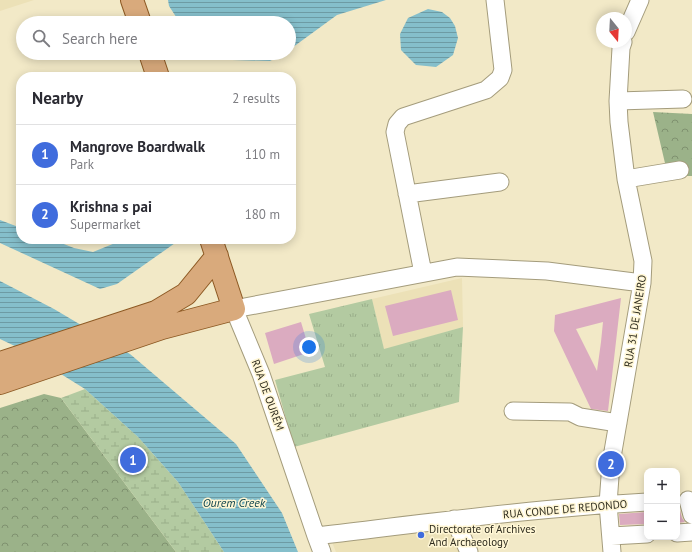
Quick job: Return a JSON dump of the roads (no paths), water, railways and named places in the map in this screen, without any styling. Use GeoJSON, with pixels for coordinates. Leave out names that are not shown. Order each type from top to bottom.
{"type":"FeatureCollection","features":[{"type":"Feature","properties":{"kind":"main road"},"geometry":{"type":"LineString","coordinates":[[132,0],[138,16]]}},
{"type":"Feature","properties":{"kind":"main road"},"geometry":{"type":"LineString","coordinates":[[152,60],[156,72]]}},
{"type":"Feature","properties":{"kind":"main road"},"geometry":{"type":"LineString","coordinates":[[0,383],[159,320],[186,294],[214,248]]}},
{"type":"Feature","properties":{"kind":"main road","name":"RUA DE OURÉM"},"geometry":{"type":"LineString","coordinates":[[214,248],[234,309]]}},
{"type":"Feature","properties":{"kind":"main road"},"geometry":{"type":"LineString","coordinates":[[0,363],[159,320],[234,309]]}},
{"type":"Feature","properties":{"kind":"street"},"geometry":{"type":"LineString","coordinates":[[423,273],[395,132],[397,124],[402,117],[486,90],[500,78],[503,70],[495,0]]}},
{"type":"Feature","properties":{"kind":"street"},"geometry":{"type":"LineString","coordinates":[[632,18],[640,0]]}},
{"type":"Feature","properties":{"kind":"street","name":"RUA 31 DE JANEIRO"},"geometry":{"type":"LineString","coordinates":[[611,544],[608,504],[611,463],[642,283],[643,261],[626,179],[619,122],[618,101],[621,48]]}},
{"type":"Feature","properties":{"kind":"street"},"geometry":{"type":"LineString","coordinates":[[618,101],[682,99]]}},
{"type":"Feature","properties":{"kind":"street"},"geometry":{"type":"LineString","coordinates":[[626,179],[680,170]]}},
{"type":"Feature","properties":{"kind":"street"},"geometry":{"type":"LineString","coordinates":[[407,194],[500,182]]}},
{"type":"Feature","properties":{"kind":"street"},"geometry":{"type":"LineString","coordinates":[[234,309],[457,267],[547,271],[642,283]]}},
{"type":"Feature","properties":{"kind":"street","name":"RUA DE OURÉM"},"geometry":{"type":"LineString","coordinates":[[234,309],[262,374],[322,552]]}},
{"type":"Feature","properties":{"kind":"street"},"geometry":{"type":"LineString","coordinates":[[513,411],[570,412],[580,417],[618,423]]}},
{"type":"Feature","properties":{"kind":"street","name":"RUA CONDE DE REDONDO"},"geometry":{"type":"LineString","coordinates":[[316,536],[454,519],[608,504],[644,502]]}},
{"type":"Feature","properties":{"kind":"street"},"geometry":{"type":"LineString","coordinates":[[454,519],[470,552]]}},
{"type":"Feature","properties":{"kind":"street"},"geometry":{"type":"LineString","coordinates":[[680,533],[692,532]]}},
{"type":"Feature","properties":{"kind":"street"},"geometry":{"type":"LineString","coordinates":[[611,544],[644,535]]}},
{"type":"Feature","properties":{"kind":"water"},"geometry":{"type":"Polygon","coordinates":[[[168,0],[386,0],[337,15],[296,45],[296,16],[175,16],[169,6],[168,0]]]}},
{"type":"Feature","properties":{"kind":"water"},"geometry":{"type":"Polygon","coordinates":[[[428,9],[442,12],[450,18],[455,26],[458,38],[453,55],[436,67],[416,65],[401,50],[400,34],[408,18],[428,9]]]}},
{"type":"Feature","properties":{"kind":"water"},"geometry":{"type":"Polygon","coordinates":[[[232,60],[272,60],[270,61],[232,60]]]}},
{"type":"Feature","properties":{"kind":"water"},"geometry":{"type":"Polygon","coordinates":[[[0,220],[16,226],[16,244],[64,244],[93,252],[113,244],[174,244],[117,284],[100,289],[0,243],[0,220]]]}},
{"type":"Feature","properties":{"kind":"water","name":"Ourem Creek"},"geometry":{"type":"Polygon","coordinates":[[[0,281],[54,309],[130,354],[236,444],[282,513],[298,552],[224,552],[178,482],[138,437],[85,389],[19,348],[0,339],[0,281]]]}},
{"type":"Feature","properties":{"kind":"place","name":"Mangrove Boardwalk"},"geometry":{"type":"Point","coordinates":[133,460]}},
{"type":"Feature","properties":{"kind":"place","name":"Krishna s pai"},"geometry":{"type":"Point","coordinates":[611,464]}},
{"type":"Feature","properties":{"kind":"place","name":"Directorate of Archives And Archaeology"},"geometry":{"type":"Point","coordinates":[421,535]}}]}
